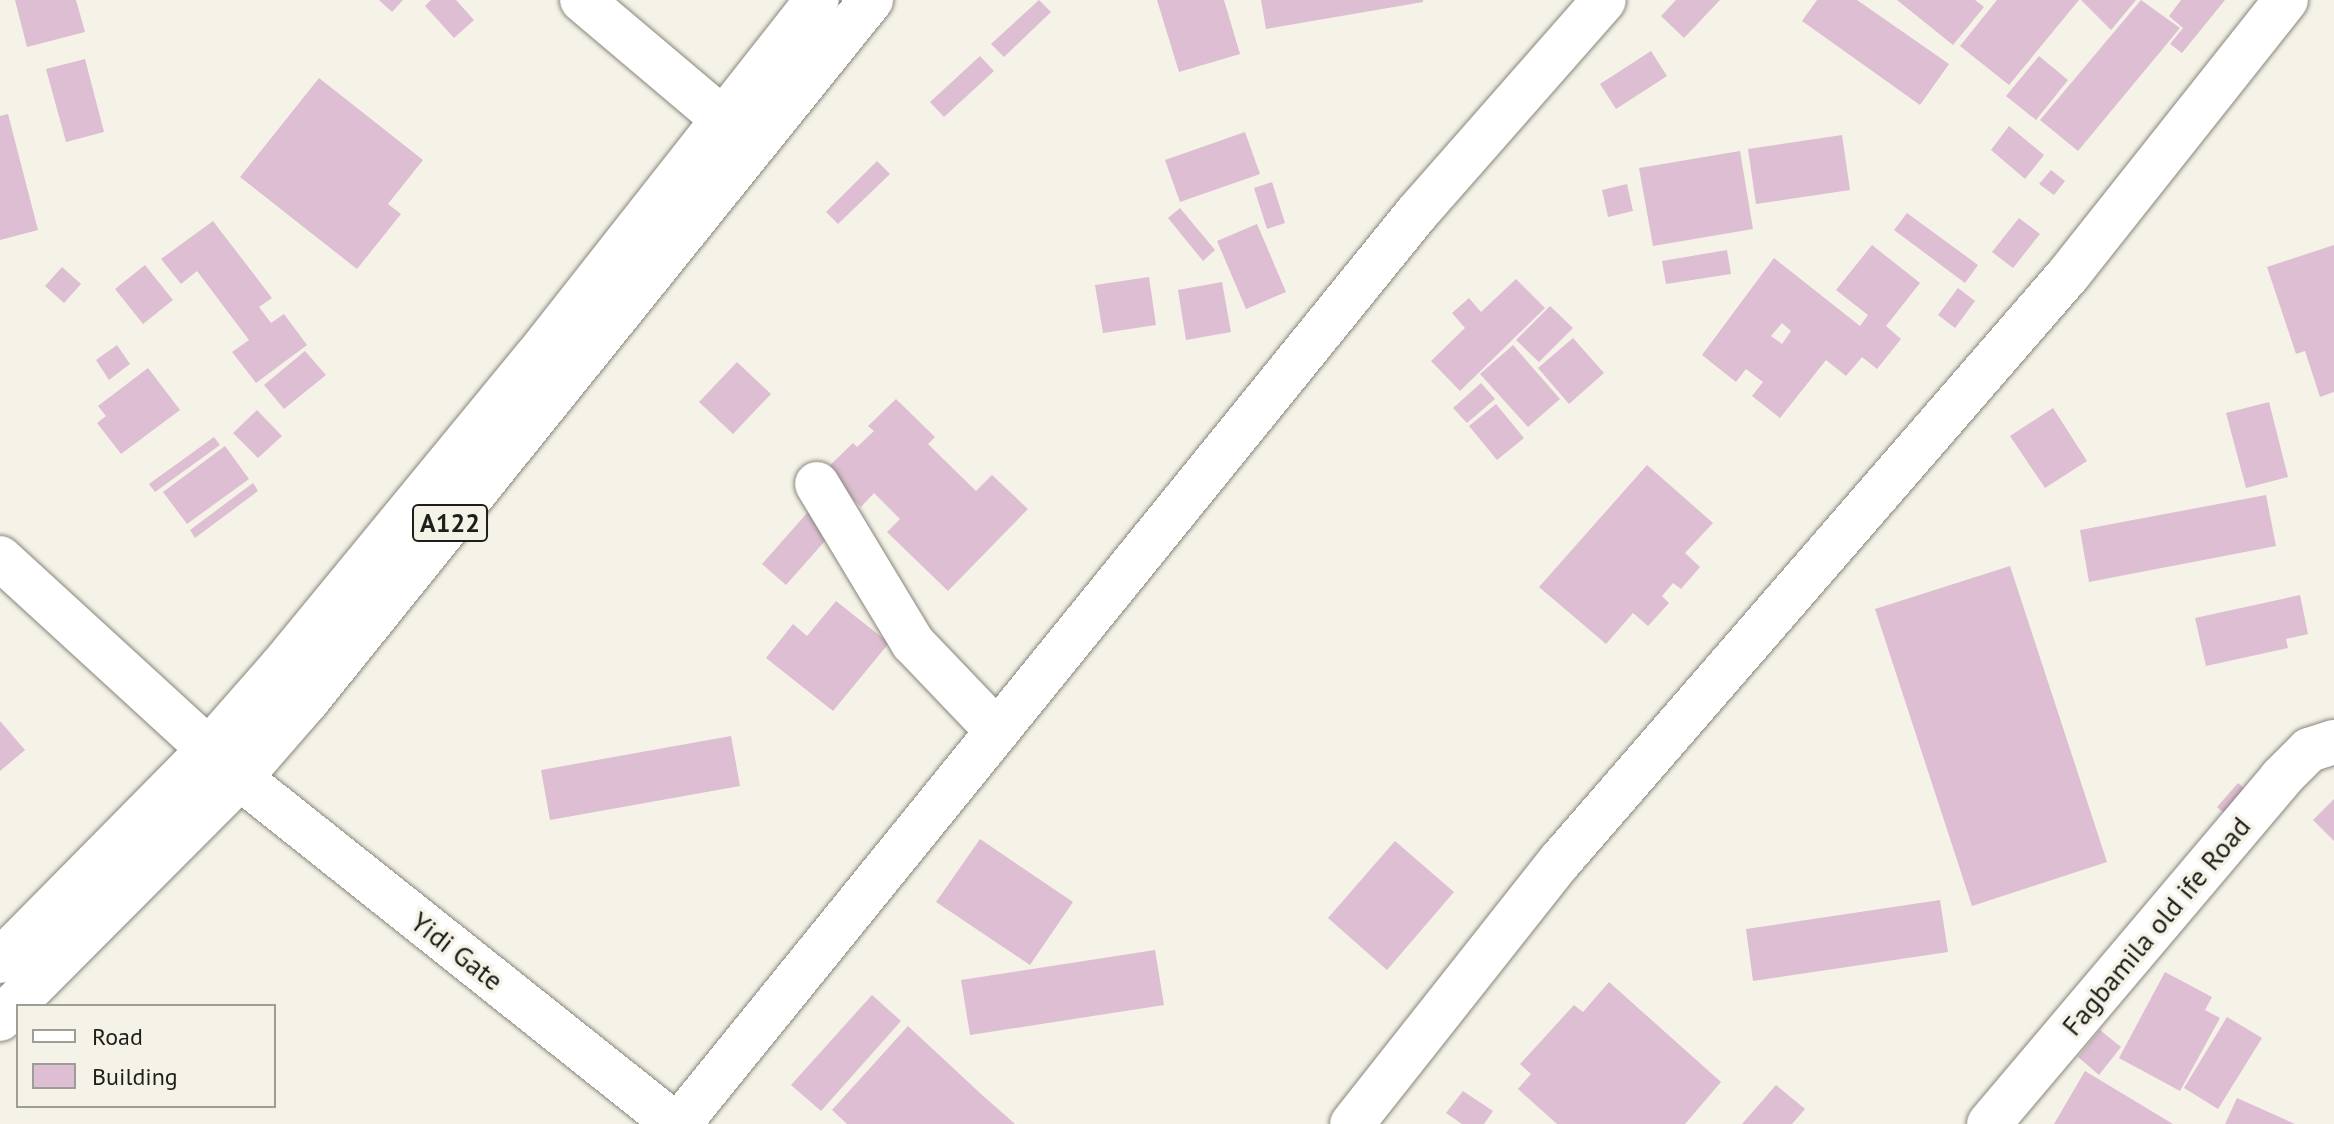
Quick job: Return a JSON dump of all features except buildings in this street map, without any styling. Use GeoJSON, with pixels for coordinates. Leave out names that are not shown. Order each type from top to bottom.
{"type":"FeatureCollection","features":[{"type":"Feature","properties":{"kind":"main road"},"geometry":{"type":"LineString","coordinates":[[582,0],[738,131]]}},
{"type":"Feature","properties":{"kind":"main road","name":"A122"},"geometry":{"type":"LineString","coordinates":[[0,1019],[240,778],[738,131],[817,0]]}},
{"type":"Feature","properties":{"kind":"main road","name":"A122"},"geometry":{"type":"LineString","coordinates":[[0,961],[208,750],[536,357],[738,131],[871,0]]}},
{"type":"Feature","properties":{"kind":"main road"},"geometry":{"type":"LineString","coordinates":[[677,1124],[1417,213],[1604,0]]}},
{"type":"Feature","properties":{"kind":"main road"},"geometry":{"type":"LineString","coordinates":[[1352,1124],[1560,861],[2068,275],[2286,0]]}},
{"type":"Feature","properties":{"kind":"main road"},"geometry":{"type":"LineString","coordinates":[[817,484],[913,643],[997,731]]}},
{"type":"Feature","properties":{"kind":"main road","name":"Yidi Gate"},"geometry":{"type":"LineString","coordinates":[[0,558],[240,778],[677,1124]]}},
{"type":"Feature","properties":{"kind":"main road","name":"Fagbamila old ife Road"},"geometry":{"type":"LineString","coordinates":[[1989,1124],[2326,738]]}}]}
